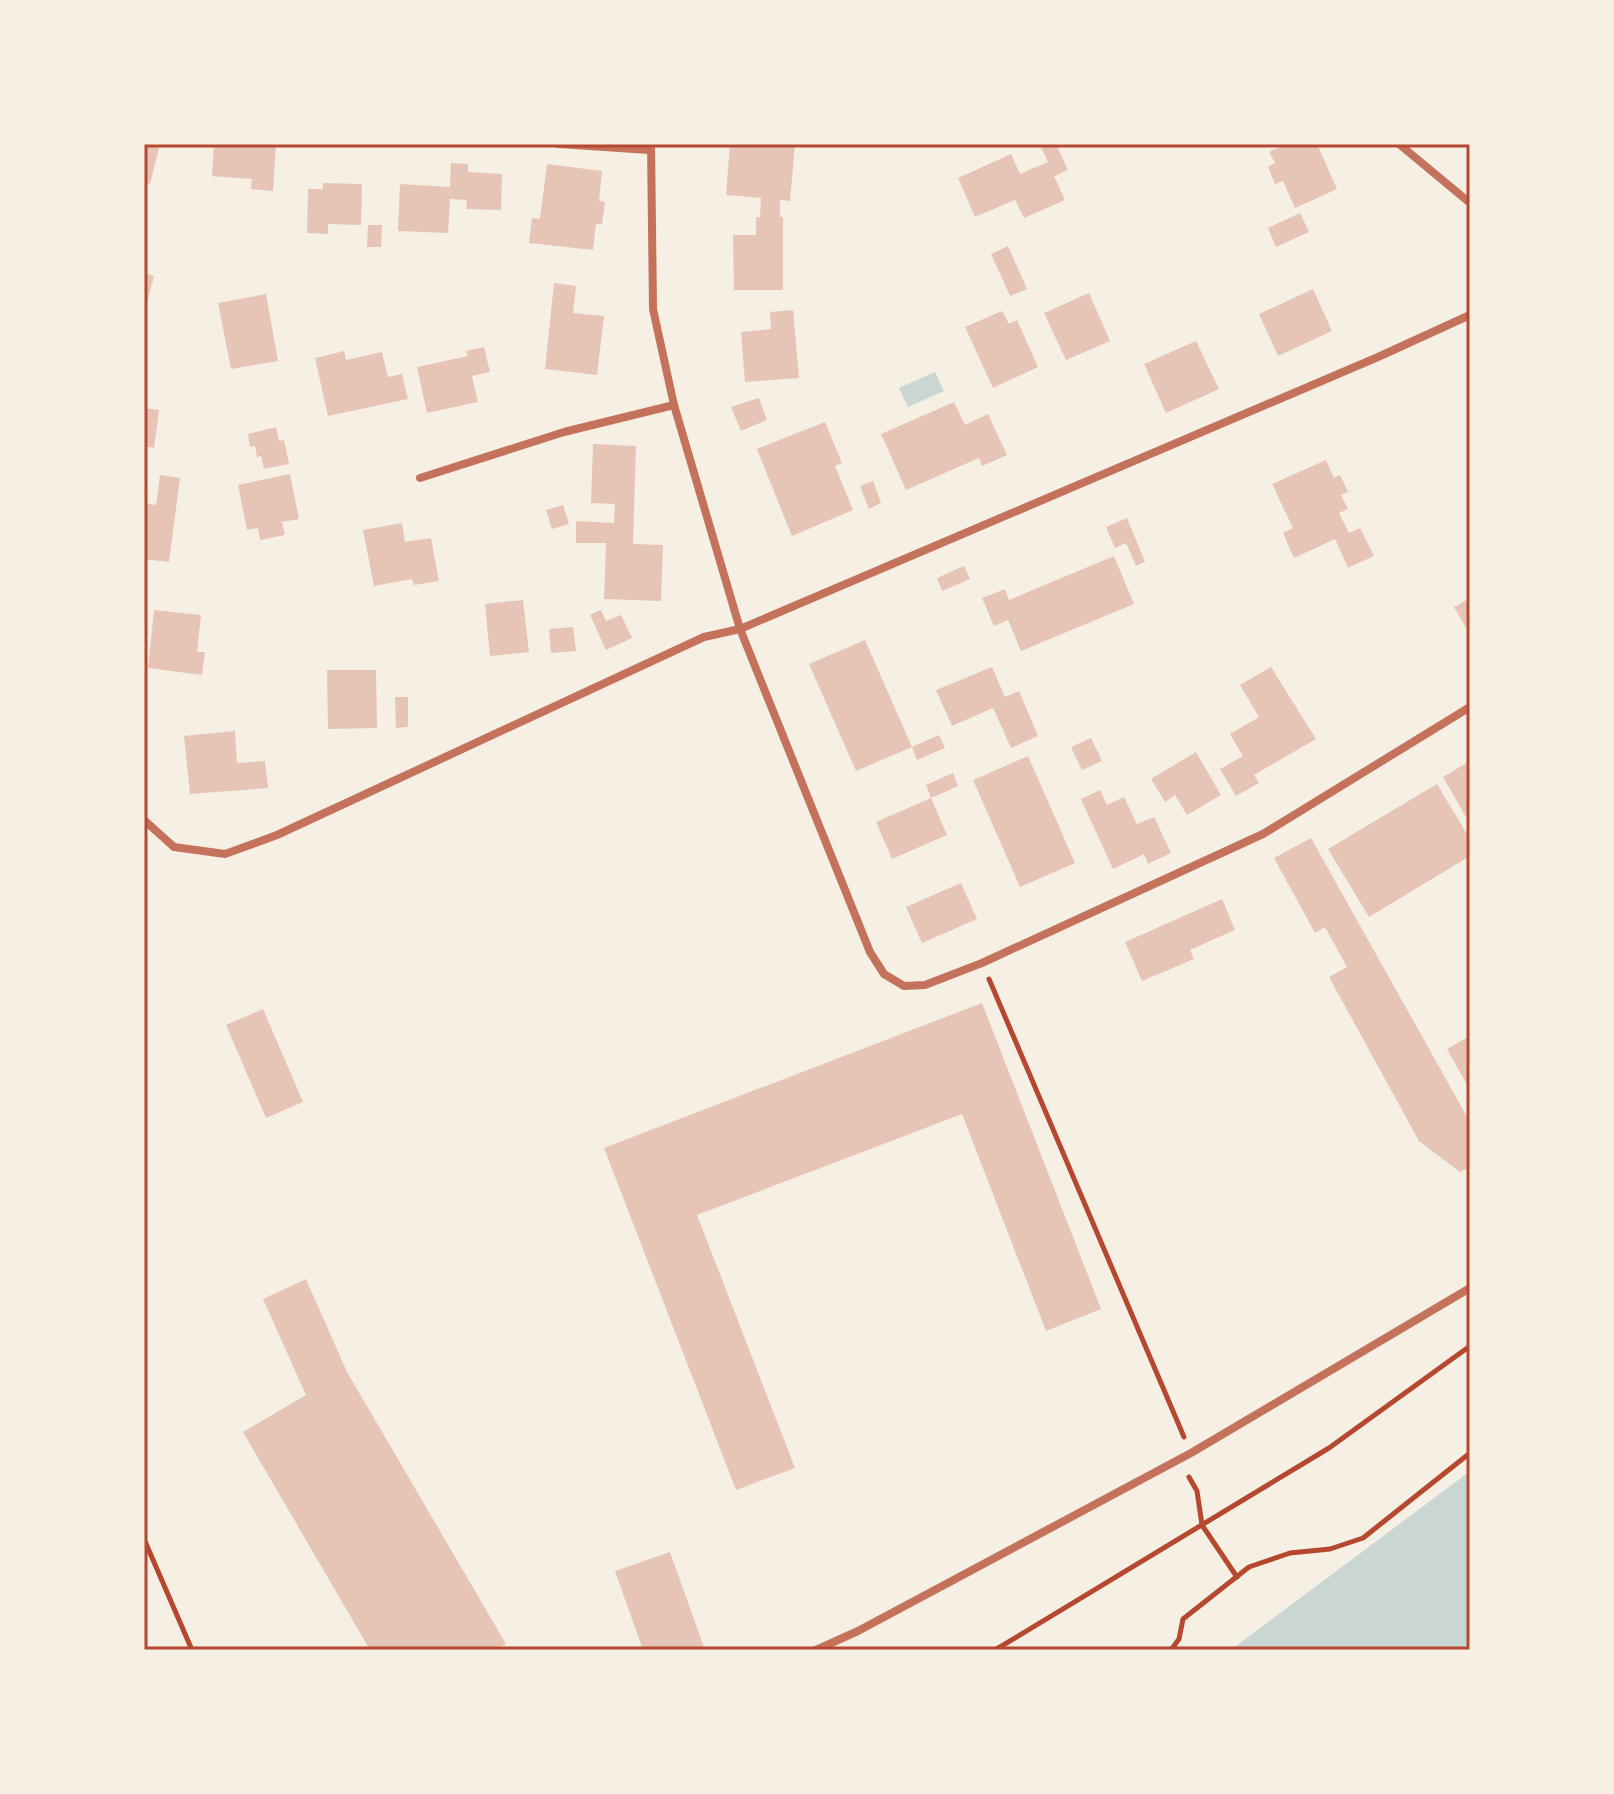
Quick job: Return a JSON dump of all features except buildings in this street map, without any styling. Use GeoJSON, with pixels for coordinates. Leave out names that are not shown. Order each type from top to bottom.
{"type":"FeatureCollection","features":[{"type":"Feature","properties":{"kind":"street"},"geometry":{"type":"LineString","coordinates":[[559,144],[650,147],[653,309],[674,405],[740,629],[870,952],[884,974],[904,986],[925,985],[982,963],[1263,834],[1470,707]]}},
{"type":"Feature","properties":{"kind":"street"},"geometry":{"type":"LineString","coordinates":[[1399,144],[1470,203]]}},
{"type":"Feature","properties":{"kind":"street"},"geometry":{"type":"LineString","coordinates":[[144,820],[174,847],[225,854],[277,835],[704,637],[740,629],[1470,315]]}},
{"type":"Feature","properties":{"kind":"street"},"geometry":{"type":"LineString","coordinates":[[420,478],[564,432],[674,405]]}},
{"type":"Feature","properties":{"kind":"street"},"geometry":{"type":"LineString","coordinates":[[816,1650],[858,1631],[1191,1453],[1470,1288]]}},
{"type":"Feature","properties":{"kind":"path"},"geometry":{"type":"LineString","coordinates":[[982,963],[1191,1453]]}},
{"type":"Feature","properties":{"kind":"path"},"geometry":{"type":"LineString","coordinates":[[995,1650],[1329,1448],[1470,1346]]}},
{"type":"Feature","properties":{"kind":"path"},"geometry":{"type":"LineString","coordinates":[[1171,1650],[1179,1639],[1183,1619],[1249,1567],[1290,1553],[1330,1549],[1363,1538],[1470,1453]]}},
{"type":"Feature","properties":{"kind":"path"},"geometry":{"type":"LineString","coordinates":[[1179,1458],[1197,1491],[1202,1525],[1237,1577]]}},
{"type":"Feature","properties":{"kind":"path"},"geometry":{"type":"LineString","coordinates":[[144,1539],[192,1650]]}},
{"type":"Feature","properties":{"kind":"shaded area"},"geometry":{"type":"Polygon","coordinates":[[[935,372],[944,391],[908,407],[899,388],[935,372]]]}},
{"type":"Feature","properties":{"kind":"shaded area"},"geometry":{"type":"Polygon","coordinates":[[[1470,1471],[1470,1650],[1231,1650],[1461,1478],[1470,1471]]]}}]}
